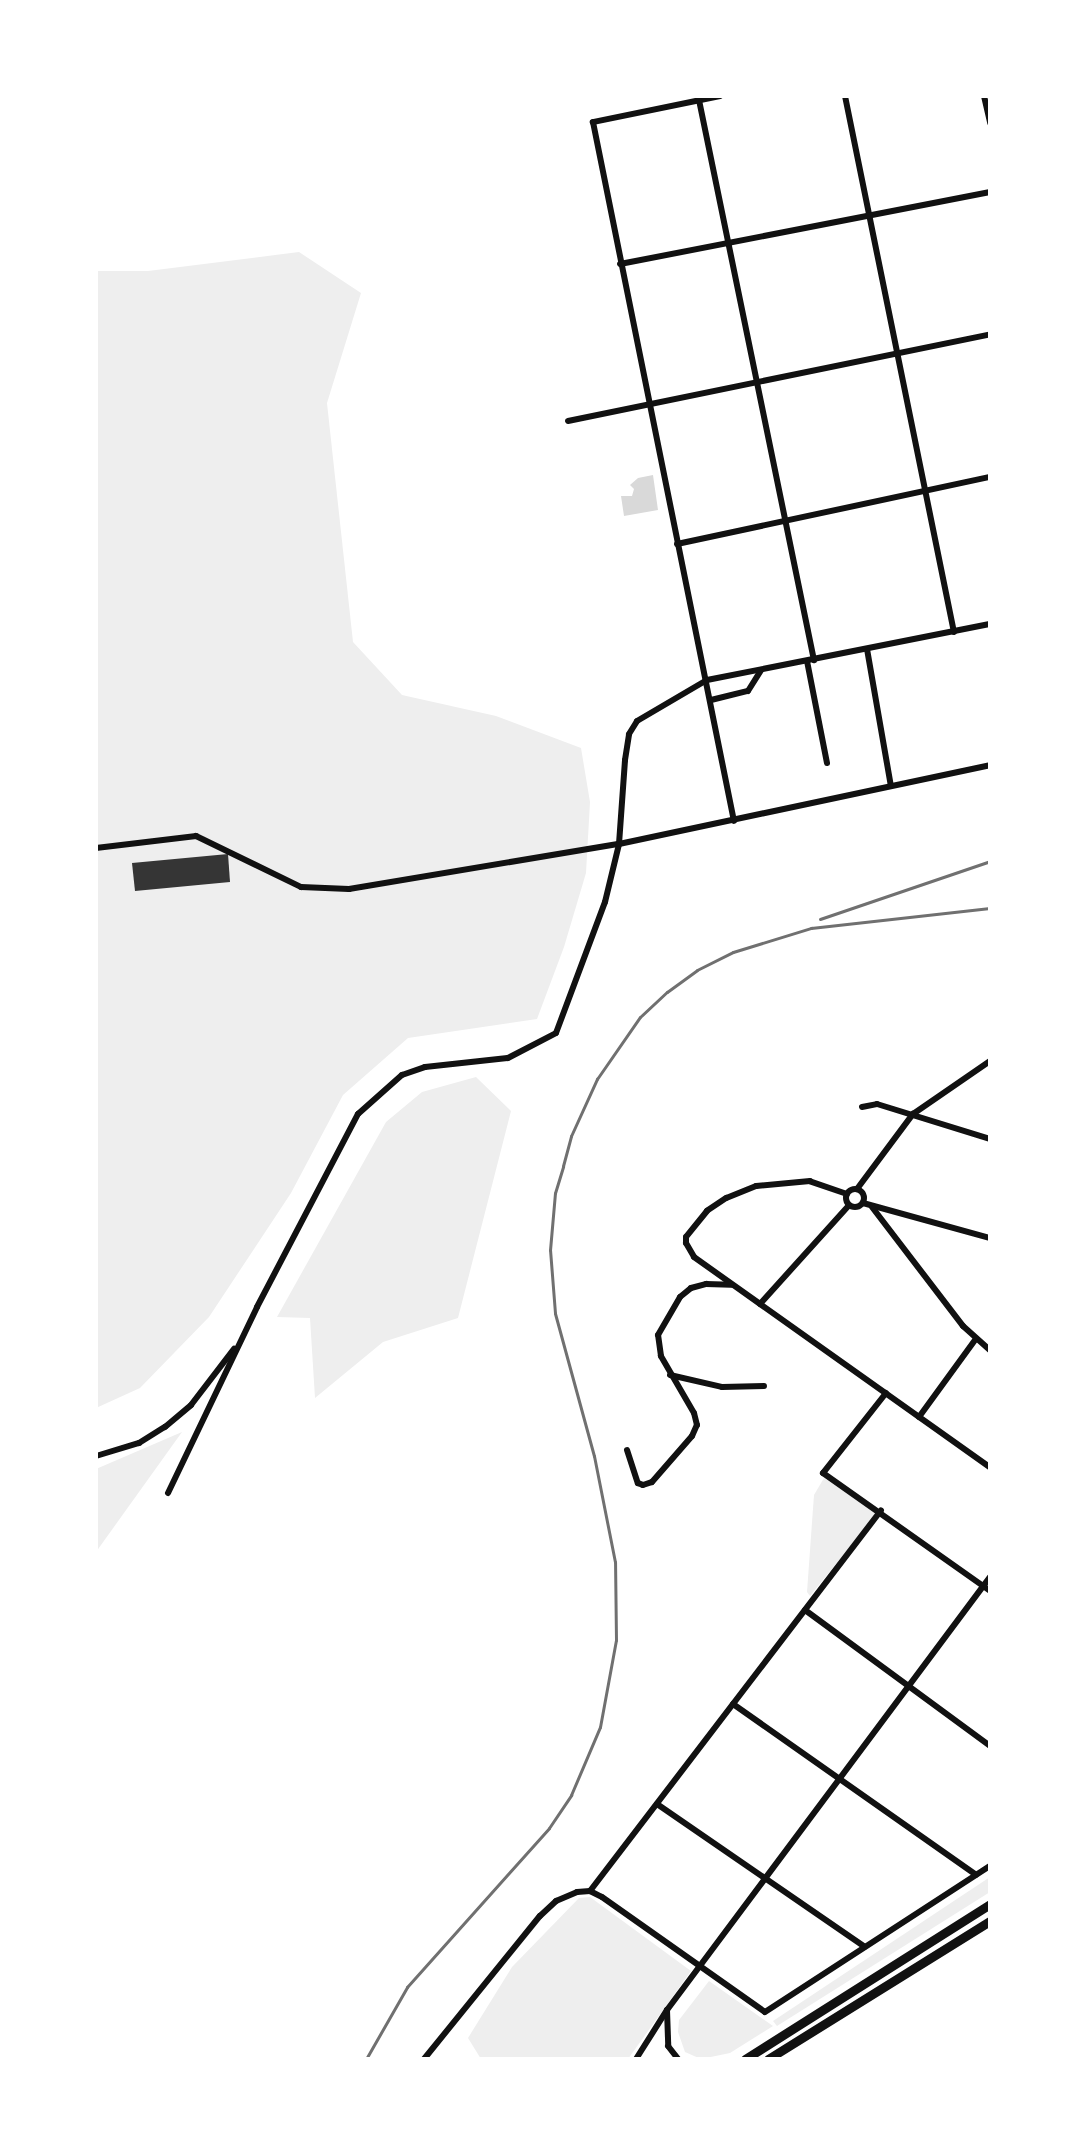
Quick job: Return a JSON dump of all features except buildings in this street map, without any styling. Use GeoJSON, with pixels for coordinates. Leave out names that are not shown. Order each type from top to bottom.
{"type":"FeatureCollection","features":[{"type":"Feature","properties":{"kind":"highway"},"geometry":{"type":"LineString","coordinates":[[745,2059],[990,1904]]}},
{"type":"Feature","properties":{"kind":"highway"},"geometry":{"type":"LineString","coordinates":[[768,2059],[990,1921]]}},
{"type":"Feature","properties":{"kind":"highway"},"geometry":{"type":"LineString","coordinates":[[735,2059],[796,2026]]}},
{"type":"Feature","properties":{"kind":"street"},"geometry":{"type":"LineString","coordinates":[[720,96],[593,122],[734,821]]}},
{"type":"Feature","properties":{"kind":"street"},"geometry":{"type":"LineString","coordinates":[[845,96],[954,632]]}},
{"type":"Feature","properties":{"kind":"street"},"geometry":{"type":"LineString","coordinates":[[984,96],[990,123]]}},
{"type":"Feature","properties":{"kind":"street"},"geometry":{"type":"LineString","coordinates":[[699,100],[787,520],[827,763]]}},
{"type":"Feature","properties":{"kind":"street"},"geometry":{"type":"LineString","coordinates":[[620,264],[990,192]]}},
{"type":"Feature","properties":{"kind":"street"},"geometry":{"type":"LineString","coordinates":[[568,421],[990,334]]}},
{"type":"Feature","properties":{"kind":"street"},"geometry":{"type":"LineString","coordinates":[[677,544],[990,477]]}},
{"type":"Feature","properties":{"kind":"street"},"geometry":{"type":"LineString","coordinates":[[168,1493],[257,1307],[346,1135],[373,1098],[402,1075],[413,1071],[508,1058],[556,1033],[605,902],[619,844],[629,734],[647,712],[707,680],[990,624]]}},
{"type":"Feature","properties":{"kind":"street"},"geometry":{"type":"LineString","coordinates":[[867,649],[891,786]]}},
{"type":"Feature","properties":{"kind":"street"},"geometry":{"type":"LineString","coordinates":[[711,700],[753,688],[761,670]]}},
{"type":"Feature","properties":{"kind":"street"},"geometry":{"type":"LineString","coordinates":[[96,848],[196,836],[301,887],[349,889],[619,844],[990,765]]}},
{"type":"Feature","properties":{"kind":"street"},"geometry":{"type":"LineString","coordinates":[[990,1061],[913,1114],[857,1189],[847,1194],[810,1181],[756,1186],[726,1198],[707,1211],[686,1237],[694,1257],[990,1467]]}},
{"type":"Feature","properties":{"kind":"street"},"geometry":{"type":"LineString","coordinates":[[862,1107],[877,1104],[990,1139]]}},
{"type":"Feature","properties":{"kind":"street"},"geometry":{"type":"LineString","coordinates":[[857,1189],[864,1195],[863,1203]]}},
{"type":"Feature","properties":{"kind":"street"},"geometry":{"type":"LineString","coordinates":[[847,1194],[849,1205]]}},
{"type":"Feature","properties":{"kind":"street"},"geometry":{"type":"LineString","coordinates":[[760,1304],[849,1205],[863,1203],[990,1238]]}},
{"type":"Feature","properties":{"kind":"street"},"geometry":{"type":"LineString","coordinates":[[872,1207],[975,1340],[990,1350]]}},
{"type":"Feature","properties":{"kind":"street"},"geometry":{"type":"LineString","coordinates":[[627,1450],[638,1483],[643,1485],[652,1482],[692,1436],[697,1425],[694,1413],[661,1356],[658,1335],[680,1297],[706,1284],[734,1286]]}},
{"type":"Feature","properties":{"kind":"street"},"geometry":{"type":"LineString","coordinates":[[96,1456],[139,1443],[191,1405],[220,1370],[257,1307]]}},
{"type":"Feature","properties":{"kind":"street"},"geometry":{"type":"LineString","coordinates":[[919,1417],[975,1340]]}},
{"type":"Feature","properties":{"kind":"street"},"geometry":{"type":"LineString","coordinates":[[670,1375],[722,1387],[764,1386]]}},
{"type":"Feature","properties":{"kind":"street"},"geometry":{"type":"LineString","coordinates":[[886,1393],[823,1473],[881,1510],[990,1591]]}},
{"type":"Feature","properties":{"kind":"street"},"geometry":{"type":"LineString","coordinates":[[590,1891],[881,1510]]}},
{"type":"Feature","properties":{"kind":"street"},"geometry":{"type":"LineString","coordinates":[[636,2059],[667,2010],[990,1577]]}},
{"type":"Feature","properties":{"kind":"street"},"geometry":{"type":"LineString","coordinates":[[805,1610],[990,1746]]}},
{"type":"Feature","properties":{"kind":"street"},"geometry":{"type":"LineString","coordinates":[[733,1704],[976,1875]]}},
{"type":"Feature","properties":{"kind":"street"},"geometry":{"type":"LineString","coordinates":[[657,1804],[865,1947]]}},
{"type":"Feature","properties":{"kind":"street"},"geometry":{"type":"LineString","coordinates":[[424,2059],[540,1916],[556,1901],[577,1892],[590,1891],[765,2012],[990,1866]]}},
{"type":"Feature","properties":{"kind":"street"},"geometry":{"type":"LineString","coordinates":[[667,2010],[668,2046],[678,2059]]}},
{"type":"Feature","properties":{"kind":"shaded area"},"geometry":{"type":"Polygon","coordinates":[[[299,252],[361,293],[327,403],[353,642],[402,695],[496,716],[581,748],[590,802],[586,873],[564,947],[537,1019],[408,1038],[343,1095],[291,1193],[209,1317],[140,1388],[96,1408],[96,271],[148,271],[299,252]]]}},
{"type":"Feature","properties":{"kind":"shaded area"},"geometry":{"type":"Polygon","coordinates":[[[653,475],[658,510],[624,516],[621,496],[632,496],[634,489],[630,485],[638,478],[653,475]]]}},
{"type":"Feature","properties":{"kind":"shaded area"},"geometry":{"type":"Polygon","coordinates":[[[476,1077],[511,1111],[458,1318],[383,1342],[315,1398],[310,1318],[277,1317],[386,1122],[422,1092],[476,1077]]]}},
{"type":"Feature","properties":{"kind":"shaded area"},"geometry":{"type":"Polygon","coordinates":[[[182,1432],[96,1552],[96,1469],[182,1432]]]}},
{"type":"Feature","properties":{"kind":"shaded area"},"geometry":{"type":"Polygon","coordinates":[[[824,1478],[877,1513],[810,1596],[807,1592],[814,1495],[824,1478]]]}},
{"type":"Feature","properties":{"kind":"shaded area"},"geometry":{"type":"Polygon","coordinates":[[[990,1877],[990,1892],[777,2026],[773,2021],[990,1877]]]}},
{"type":"Feature","properties":{"kind":"shaded area"},"geometry":{"type":"Polygon","coordinates":[[[590,1897],[691,1971],[628,2059],[481,2059],[468,2038],[512,1967],[579,1898],[590,1897]]]}},
{"type":"Feature","properties":{"kind":"shaded area"},"geometry":{"type":"Polygon","coordinates":[[[709,1981],[773,2026],[730,2053],[701,2059],[685,2052],[678,2032],[679,2020],[709,1981]]]}},
{"type":"Feature","properties":{"kind":"railway"},"geometry":{"type":"LineString","coordinates":[[820,919],[990,861]]}},
{"type":"Feature","properties":{"kind":"railway"},"geometry":{"type":"LineString","coordinates":[[366,2059],[407,1987],[549,1828],[571,1795],[600,1727],[616,1640],[615,1562],[594,1456],[555,1313],[550,1250],[555,1193],[571,1136],[597,1079],[640,1017],[697,970],[733,952],[811,928],[990,908]]}}]}
